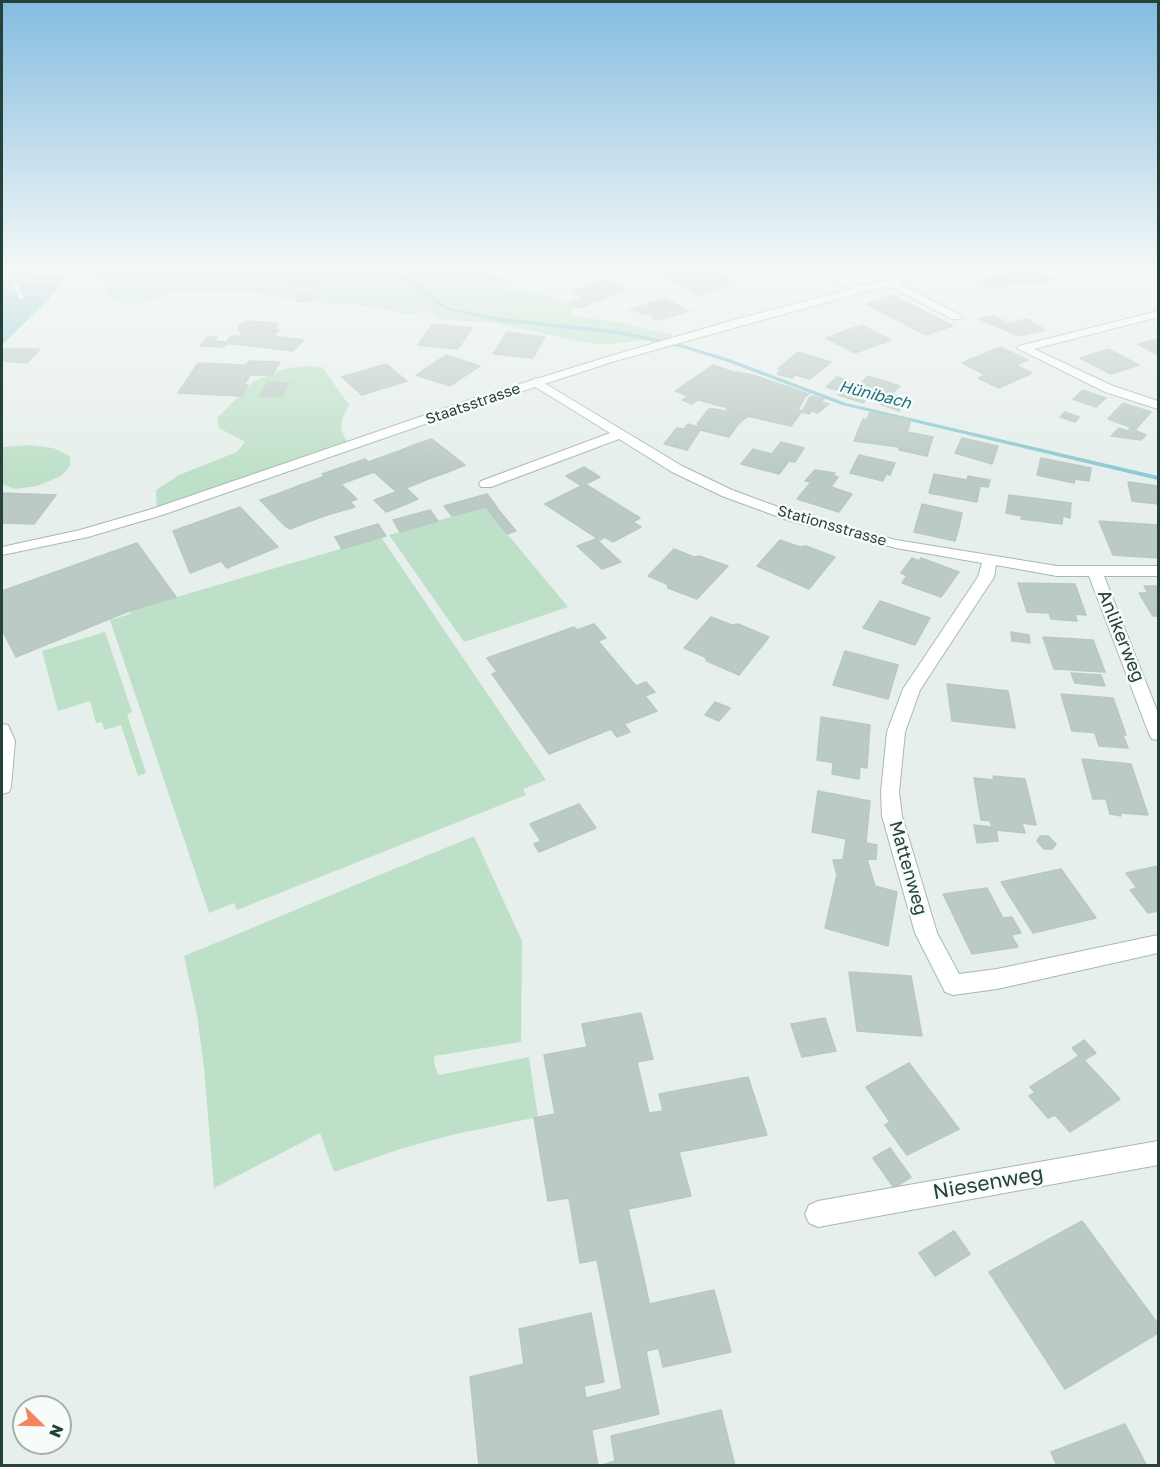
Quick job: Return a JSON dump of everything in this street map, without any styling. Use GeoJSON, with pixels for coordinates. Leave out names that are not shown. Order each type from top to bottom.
{"type":"FeatureCollection","features":[{"type":"Feature","properties":{"kind":"street","name":"Staatsstrasse"},"geometry":{"type":"LineString","coordinates":[[2,551],[83,534],[147,515],[536,382],[692,335]]}},
{"type":"Feature","properties":{"kind":"street"},"geometry":{"type":"LineString","coordinates":[[1073,335],[1023,348],[1110,389],[1158,405]]}},
{"type":"Feature","properties":{"kind":"street","name":"Stationsstrasse"},"geometry":{"type":"LineString","coordinates":[[536,382],[677,469],[756,504],[870,538],[990,560],[1057,571],[1158,571]]}},
{"type":"Feature","properties":{"kind":"street"},"geometry":{"type":"LineString","coordinates":[[486,484],[619,434]]}},
{"type":"Feature","properties":{"kind":"street","name":"Mattenweg"},"geometry":{"type":"LineString","coordinates":[[990,560],[986,577],[912,689],[896,732],[890,792],[892,816],[930,943],[954,985],[997,979],[1158,944]]}},
{"type":"Feature","properties":{"kind":"street","name":"Anlikerweg"},"geometry":{"type":"LineString","coordinates":[[1095,572],[1158,734]]}},
{"type":"Feature","properties":{"kind":"street"},"geometry":{"type":"LineString","coordinates":[[2,730],[6,741],[2,787]]}},
{"type":"Feature","properties":{"kind":"street","name":"Niesenweg"},"geometry":{"type":"LineString","coordinates":[[818,1214],[1158,1153]]}},
{"type":"Feature","properties":{"kind":"green space"},"geometry":{"type":"Polygon","coordinates":[[[552,335],[673,335],[683,338],[666,343],[648,339],[611,344],[586,343],[552,335]]]}},
{"type":"Feature","properties":{"kind":"green space"},"geometry":{"type":"Polygon","coordinates":[[[306,366],[322,367],[349,405],[342,419],[341,430],[349,446],[157,512],[156,490],[179,475],[237,452],[245,442],[219,428],[217,418],[254,381],[284,369],[306,366]]]}},
{"type":"Feature","properties":{"kind":"green space"},"geometry":{"type":"Polygon","coordinates":[[[30,445],[53,448],[70,456],[70,466],[61,476],[37,486],[15,489],[2,484],[2,447],[30,445]]]}},
{"type":"Feature","properties":{"kind":"green space"},"geometry":{"type":"Polygon","coordinates":[[[485,507],[568,607],[464,642],[389,535],[485,507]]]}},
{"type":"Feature","properties":{"kind":"green space"},"geometry":{"type":"Polygon","coordinates":[[[381,537],[546,780],[523,789],[526,795],[237,910],[234,903],[209,913],[110,620],[130,614],[129,611],[381,537]]]}},
{"type":"Feature","properties":{"kind":"green space"},"geometry":{"type":"Polygon","coordinates":[[[105,632],[132,712],[127,714],[146,773],[138,776],[121,725],[104,730],[102,722],[96,723],[90,701],[58,711],[42,651],[105,632]]]}},
{"type":"Feature","properties":{"kind":"green space"},"geometry":{"type":"Polygon","coordinates":[[[474,836],[522,941],[521,1042],[434,1056],[435,1067],[439,1075],[529,1057],[538,1117],[403,1148],[334,1172],[320,1133],[214,1188],[204,1068],[197,1015],[184,956],[474,836]]]}},
{"type":"Feature","properties":{"kind":"water"},"geometry":{"type":"Polygon","coordinates":[[[2,335],[12,335],[2,345],[2,335]]]}},
{"type":"Feature","properties":{"kind":"building"},"geometry":{"type":"Polygon","coordinates":[[[274,335],[304,340],[293,351],[234,344],[226,344],[223,347],[200,346],[207,337],[217,337],[215,341],[226,342],[231,336],[274,335]]]}},
{"type":"Feature","properties":{"kind":"building"},"geometry":{"type":"Polygon","coordinates":[[[425,335],[467,335],[458,349],[418,345],[425,335]]]}},
{"type":"Feature","properties":{"kind":"building"},"geometry":{"type":"Polygon","coordinates":[[[505,335],[545,337],[533,358],[493,354],[505,335]]]}},
{"type":"Feature","properties":{"kind":"building"},"geometry":{"type":"Polygon","coordinates":[[[833,335],[882,335],[891,340],[855,353],[826,338],[833,335]]]}},
{"type":"Feature","properties":{"kind":"building"},"geometry":{"type":"Polygon","coordinates":[[[1158,339],[1158,355],[1138,344],[1158,339]]]}},
{"type":"Feature","properties":{"kind":"building"},"geometry":{"type":"Polygon","coordinates":[[[1000,347],[1028,360],[1016,365],[1032,373],[999,388],[978,378],[986,375],[962,363],[1000,347]]]}},
{"type":"Feature","properties":{"kind":"building"},"geometry":{"type":"Polygon","coordinates":[[[5,349],[40,349],[27,363],[2,361],[2,352],[5,349]]]}},
{"type":"Feature","properties":{"kind":"building"},"geometry":{"type":"Polygon","coordinates":[[[1108,349],[1139,365],[1111,374],[1080,358],[1108,349]]]}},
{"type":"Feature","properties":{"kind":"building"},"geometry":{"type":"Polygon","coordinates":[[[798,352],[831,362],[810,379],[777,374],[781,370],[778,369],[798,352]]]}},
{"type":"Feature","properties":{"kind":"building"},"geometry":{"type":"Polygon","coordinates":[[[446,355],[480,366],[450,386],[416,375],[446,355]]]}},
{"type":"Feature","properties":{"kind":"building"},"geometry":{"type":"Polygon","coordinates":[[[249,361],[280,362],[272,375],[250,375],[244,385],[248,385],[242,396],[178,393],[198,363],[246,365],[249,361]]]}},
{"type":"Feature","properties":{"kind":"building"},"geometry":{"type":"Polygon","coordinates":[[[386,364],[407,381],[362,395],[342,377],[386,364]]]}},
{"type":"Feature","properties":{"kind":"building"},"geometry":{"type":"Polygon","coordinates":[[[713,365],[736,373],[753,375],[809,394],[798,410],[802,411],[791,426],[726,411],[728,408],[698,400],[692,404],[682,400],[688,396],[675,391],[713,365]]]}},
{"type":"Feature","properties":{"kind":"building"},"geometry":{"type":"Polygon","coordinates":[[[868,376],[900,386],[892,394],[911,400],[899,411],[867,399],[863,403],[838,395],[841,391],[826,387],[837,377],[860,384],[868,376]]]}},
{"type":"Feature","properties":{"kind":"building"},"geometry":{"type":"Polygon","coordinates":[[[268,382],[289,383],[282,396],[260,396],[268,382]]]}},
{"type":"Feature","properties":{"kind":"building"},"geometry":{"type":"Polygon","coordinates":[[[1083,390],[1106,398],[1096,407],[1073,399],[1083,390]]]}},
{"type":"Feature","properties":{"kind":"building"},"geometry":{"type":"Polygon","coordinates":[[[813,396],[824,399],[821,402],[829,404],[818,413],[802,412],[809,398],[813,396]]]}},
{"type":"Feature","properties":{"kind":"building"},"geometry":{"type":"Polygon","coordinates":[[[1123,403],[1151,412],[1136,429],[1108,419],[1123,403]]]}},
{"type":"Feature","properties":{"kind":"building"},"geometry":{"type":"Polygon","coordinates":[[[709,409],[749,416],[739,423],[729,437],[696,429],[699,425],[697,424],[709,409]]]}},
{"type":"Feature","properties":{"kind":"building"},"geometry":{"type":"Polygon","coordinates":[[[870,412],[911,420],[907,432],[933,437],[927,456],[899,450],[899,447],[854,441],[863,419],[867,420],[870,412]]]}},
{"type":"Feature","properties":{"kind":"building"},"geometry":{"type":"Polygon","coordinates":[[[1065,412],[1079,417],[1075,422],[1060,417],[1065,412]]]}},
{"type":"Feature","properties":{"kind":"building"},"geometry":{"type":"Polygon","coordinates":[[[688,424],[700,430],[687,450],[664,444],[677,428],[684,429],[688,424]]]}},
{"type":"Feature","properties":{"kind":"building"},"geometry":{"type":"Polygon","coordinates":[[[1119,428],[1128,431],[1130,428],[1146,435],[1141,440],[1111,436],[1119,428]]]}},
{"type":"Feature","properties":{"kind":"building"},"geometry":{"type":"Polygon","coordinates":[[[962,438],[998,446],[992,464],[955,453],[962,438]]]}},
{"type":"Feature","properties":{"kind":"building"},"geometry":{"type":"Polygon","coordinates":[[[432,439],[465,465],[448,472],[416,444],[432,439]]]}},
{"type":"Feature","properties":{"kind":"building"},"geometry":{"type":"Polygon","coordinates":[[[781,442],[804,448],[795,462],[789,461],[779,474],[741,464],[753,449],[772,454],[781,442]]]}},
{"type":"Feature","properties":{"kind":"building"},"geometry":{"type":"Polygon","coordinates":[[[416,444],[448,472],[431,478],[399,451],[416,444]]]}},
{"type":"Feature","properties":{"kind":"building"},"geometry":{"type":"Polygon","coordinates":[[[399,451],[431,478],[406,488],[418,499],[409,503],[374,472],[341,484],[328,472],[365,459],[368,462],[399,451]]]}},
{"type":"Feature","properties":{"kind":"building"},"geometry":{"type":"Polygon","coordinates":[[[859,455],[895,463],[890,475],[886,474],[883,481],[850,473],[859,455]]]}},
{"type":"Feature","properties":{"kind":"building"},"geometry":{"type":"Polygon","coordinates":[[[1041,458],[1091,468],[1089,481],[1075,479],[1074,483],[1037,475],[1041,458]]]}},
{"type":"Feature","properties":{"kind":"building"},"geometry":{"type":"Polygon","coordinates":[[[584,467],[600,477],[582,486],[566,476],[584,467]]]}},
{"type":"Feature","properties":{"kind":"building"},"geometry":{"type":"Polygon","coordinates":[[[815,470],[835,473],[833,475],[838,477],[831,487],[852,494],[839,512],[797,499],[811,482],[805,481],[815,470]]]}},
{"type":"Feature","properties":{"kind":"building"},"geometry":{"type":"Polygon","coordinates":[[[328,472],[357,499],[350,502],[355,507],[327,515],[298,486],[325,476],[322,474],[328,472]]]}},
{"type":"Feature","properties":{"kind":"building"},"geometry":{"type":"Polygon","coordinates":[[[934,474],[967,480],[968,476],[990,480],[988,487],[980,486],[977,502],[929,493],[934,474]]]}},
{"type":"Feature","properties":{"kind":"building"},"geometry":{"type":"Polygon","coordinates":[[[1128,482],[1158,486],[1158,504],[1132,501],[1128,482]]]}},
{"type":"Feature","properties":{"kind":"building"},"geometry":{"type":"Polygon","coordinates":[[[585,484],[640,518],[633,522],[641,527],[613,542],[605,537],[600,540],[545,504],[585,484]]]}},
{"type":"Feature","properties":{"kind":"building"},"geometry":{"type":"Polygon","coordinates":[[[298,486],[327,515],[308,522],[280,493],[298,486]]]}},
{"type":"Feature","properties":{"kind":"building"},"geometry":{"type":"Polygon","coordinates":[[[396,492],[409,503],[386,512],[374,500],[396,492]]]}},
{"type":"Feature","properties":{"kind":"building"},"geometry":{"type":"Polygon","coordinates":[[[2,493],[56,495],[34,524],[2,523],[2,493]]]}},
{"type":"Feature","properties":{"kind":"building"},"geometry":{"type":"Polygon","coordinates":[[[280,493],[308,522],[290,529],[260,500],[280,493]]]}},
{"type":"Feature","properties":{"kind":"building"},"geometry":{"type":"Polygon","coordinates":[[[487,494],[497,507],[487,509],[485,507],[452,516],[444,506],[487,494]]]}},
{"type":"Feature","properties":{"kind":"building"},"geometry":{"type":"Polygon","coordinates":[[[1009,495],[1071,503],[1070,518],[1063,516],[1062,524],[1021,519],[1022,516],[1006,513],[1009,495]]]}},
{"type":"Feature","properties":{"kind":"building"},"geometry":{"type":"Polygon","coordinates":[[[922,504],[962,513],[959,527],[918,518],[922,504]]]}},
{"type":"Feature","properties":{"kind":"building"},"geometry":{"type":"Polygon","coordinates":[[[240,507],[278,547],[227,568],[221,561],[190,573],[173,531],[240,507]]]}},
{"type":"Feature","properties":{"kind":"building"},"geometry":{"type":"Polygon","coordinates":[[[496,507],[516,531],[507,534],[488,510],[496,507]]]}},
{"type":"Feature","properties":{"kind":"building"},"geometry":{"type":"Polygon","coordinates":[[[430,510],[438,521],[400,532],[393,520],[430,510]]]}},
{"type":"Feature","properties":{"kind":"building"},"geometry":{"type":"Polygon","coordinates":[[[918,518],[959,527],[955,541],[914,532],[918,518]]]}},
{"type":"Feature","properties":{"kind":"building"},"geometry":{"type":"Polygon","coordinates":[[[1099,521],[1158,525],[1158,558],[1113,555],[1099,521]]]}},
{"type":"Feature","properties":{"kind":"building"},"geometry":{"type":"Polygon","coordinates":[[[378,524],[386,536],[342,549],[335,537],[378,524]]]}},
{"type":"Feature","properties":{"kind":"building"},"geometry":{"type":"Polygon","coordinates":[[[596,539],[621,562],[602,569],[577,546],[596,539]]]}},
{"type":"Feature","properties":{"kind":"building"},"geometry":{"type":"Polygon","coordinates":[[[780,540],[800,547],[806,546],[835,557],[809,589],[757,566],[780,540]]]}},
{"type":"Feature","properties":{"kind":"building"},"geometry":{"type":"Polygon","coordinates":[[[137,543],[176,597],[129,611],[16,657],[2,630],[2,591],[137,543]]]}},
{"type":"Feature","properties":{"kind":"building"},"geometry":{"type":"Polygon","coordinates":[[[674,549],[728,566],[697,599],[668,588],[667,584],[648,576],[674,549]]]}},
{"type":"Feature","properties":{"kind":"building"},"geometry":{"type":"Polygon","coordinates":[[[912,558],[919,561],[921,558],[959,572],[941,597],[902,583],[907,576],[901,573],[912,558]]]}},
{"type":"Feature","properties":{"kind":"building"},"geometry":{"type":"Polygon","coordinates":[[[1018,583],[1075,584],[1086,615],[1075,614],[1077,621],[1051,619],[1049,613],[1027,612],[1018,583]]]}},
{"type":"Feature","properties":{"kind":"building"},"geometry":{"type":"Polygon","coordinates":[[[1144,586],[1158,586],[1158,616],[1153,616],[1139,593],[1148,593],[1144,586]]]}},
{"type":"Feature","properties":{"kind":"building"},"geometry":{"type":"Polygon","coordinates":[[[880,601],[930,618],[915,645],[863,628],[880,601]]]}},
{"type":"Feature","properties":{"kind":"building"},"geometry":{"type":"Polygon","coordinates":[[[711,617],[732,625],[738,624],[769,637],[739,675],[684,648],[711,617]]]}},
{"type":"Feature","properties":{"kind":"building"},"geometry":{"type":"Polygon","coordinates":[[[594,624],[606,638],[598,641],[636,686],[646,682],[655,692],[645,696],[657,711],[624,724],[630,732],[617,737],[611,729],[549,754],[492,674],[497,672],[487,658],[574,627],[577,630],[594,624]]]}},
{"type":"Feature","properties":{"kind":"building"},"geometry":{"type":"Polygon","coordinates":[[[1011,632],[1029,635],[1030,643],[1012,641],[1011,632]]]}},
{"type":"Feature","properties":{"kind":"building"},"geometry":{"type":"Polygon","coordinates":[[[1043,637],[1093,640],[1105,672],[1054,669],[1043,637]]]}},
{"type":"Feature","properties":{"kind":"building"},"geometry":{"type":"Polygon","coordinates":[[[845,651],[898,665],[888,699],[833,685],[845,651]]]}},
{"type":"Feature","properties":{"kind":"building"},"geometry":{"type":"Polygon","coordinates":[[[1071,673],[1101,675],[1105,686],[1075,683],[1071,673]]]}},
{"type":"Feature","properties":{"kind":"building"},"geometry":{"type":"Polygon","coordinates":[[[947,684],[1008,691],[1015,728],[952,721],[947,684]]]}},
{"type":"Feature","properties":{"kind":"building"},"geometry":{"type":"Polygon","coordinates":[[[1061,694],[1113,698],[1126,735],[1072,731],[1061,694]]]}},
{"type":"Feature","properties":{"kind":"building"},"geometry":{"type":"Polygon","coordinates":[[[715,702],[730,708],[719,721],[705,715],[715,702]]]}},
{"type":"Feature","properties":{"kind":"building"},"geometry":{"type":"Polygon","coordinates":[[[821,717],[870,725],[867,768],[817,760],[821,717]]]}},
{"type":"Feature","properties":{"kind":"building"},"geometry":{"type":"Polygon","coordinates":[[[1095,733],[1123,735],[1128,748],[1099,746],[1095,733]]]}},
{"type":"Feature","properties":{"kind":"building"},"geometry":{"type":"Polygon","coordinates":[[[1082,759],[1131,764],[1148,815],[1110,814],[1106,799],[1093,799],[1082,759]]]}},
{"type":"Feature","properties":{"kind":"building"},"geometry":{"type":"Polygon","coordinates":[[[833,762],[860,767],[859,779],[832,774],[833,762]]]}},
{"type":"Feature","properties":{"kind":"building"},"geometry":{"type":"Polygon","coordinates":[[[993,776],[1025,779],[1036,825],[1022,823],[1025,833],[996,830],[998,841],[977,843],[974,825],[992,827],[990,821],[981,820],[974,778],[994,780],[993,776]]]}},
{"type":"Feature","properties":{"kind":"building"},"geometry":{"type":"Polygon","coordinates":[[[818,791],[870,801],[866,843],[877,845],[876,859],[843,860],[846,839],[812,832],[818,791]]]}},
{"type":"Feature","properties":{"kind":"building"},"geometry":{"type":"Polygon","coordinates":[[[579,804],[596,828],[539,852],[534,844],[541,841],[530,824],[579,804]]]}},
{"type":"Feature","properties":{"kind":"building"},"geometry":{"type":"Polygon","coordinates":[[[1040,836],[1048,836],[1056,844],[1052,849],[1044,849],[1037,841],[1040,836]]]}},
{"type":"Feature","properties":{"kind":"building"},"geometry":{"type":"Polygon","coordinates":[[[867,859],[875,886],[897,892],[888,946],[825,928],[837,875],[833,860],[867,859]]]}},
{"type":"Feature","properties":{"kind":"building"},"geometry":{"type":"Polygon","coordinates":[[[1158,866],[1158,911],[1148,913],[1130,890],[1137,888],[1126,873],[1158,866]]]}},
{"type":"Feature","properties":{"kind":"building"},"geometry":{"type":"Polygon","coordinates":[[[1061,869],[1096,918],[1033,933],[1001,882],[1061,869]]]}},
{"type":"Feature","properties":{"kind":"building"},"geometry":{"type":"Polygon","coordinates":[[[987,888],[1003,918],[1012,917],[1021,933],[1011,935],[1018,947],[972,954],[943,894],[987,888]]]}},
{"type":"Feature","properties":{"kind":"building"},"geometry":{"type":"Polygon","coordinates":[[[849,972],[911,976],[922,1036],[857,1031],[849,972]]]}},
{"type":"Feature","properties":{"kind":"building"},"geometry":{"type":"Polygon","coordinates":[[[641,1013],[653,1059],[637,1062],[649,1113],[663,1111],[659,1094],[748,1077],[767,1135],[679,1152],[691,1196],[628,1209],[638,1252],[580,1263],[569,1198],[548,1201],[534,1118],[555,1114],[544,1055],[587,1047],[582,1024],[641,1013]]]}},
{"type":"Feature","properties":{"kind":"building"},"geometry":{"type":"Polygon","coordinates":[[[825,1018],[836,1051],[802,1057],[791,1024],[825,1018]]]}},
{"type":"Feature","properties":{"kind":"building"},"geometry":{"type":"Polygon","coordinates":[[[1084,1040],[1096,1053],[1084,1060],[1120,1099],[1070,1132],[1055,1115],[1048,1118],[1029,1096],[1035,1092],[1030,1087],[1079,1056],[1072,1048],[1084,1040]]]}},
{"type":"Feature","properties":{"kind":"building"},"geometry":{"type":"Polygon","coordinates":[[[909,1063],[959,1129],[907,1155],[885,1125],[890,1122],[866,1087],[909,1063]]]}},
{"type":"Feature","properties":{"kind":"building"},"geometry":{"type":"Polygon","coordinates":[[[890,1148],[911,1177],[894,1188],[873,1158],[890,1148]]]}},
{"type":"Feature","properties":{"kind":"building"},"geometry":{"type":"Polygon","coordinates":[[[1082,1221],[1158,1324],[1158,1333],[1065,1389],[989,1272],[1082,1221]]]}},
{"type":"Feature","properties":{"kind":"building"},"geometry":{"type":"Polygon","coordinates":[[[954,1231],[970,1254],[935,1276],[919,1253],[954,1231]]]}},
{"type":"Feature","properties":{"kind":"building"},"geometry":{"type":"Polygon","coordinates":[[[638,1252],[659,1348],[646,1351],[659,1414],[592,1430],[586,1398],[622,1389],[597,1260],[638,1252]]]}},
{"type":"Feature","properties":{"kind":"building"},"geometry":{"type":"Polygon","coordinates":[[[714,1290],[731,1352],[663,1367],[649,1304],[714,1290]]]}},
{"type":"Feature","properties":{"kind":"building"},"geometry":{"type":"Polygon","coordinates":[[[591,1313],[604,1382],[584,1386],[598,1466],[479,1466],[470,1377],[524,1364],[519,1329],[591,1313]]]}},
{"type":"Feature","properties":{"kind":"building"},"geometry":{"type":"Polygon","coordinates":[[[721,1410],[735,1466],[599,1466],[615,1461],[611,1436],[721,1410]]]}},
{"type":"Feature","properties":{"kind":"building"},"geometry":{"type":"Polygon","coordinates":[[[1125,1424],[1147,1466],[1057,1466],[1051,1452],[1125,1424]]]}},
{"type":"Feature","properties":{"kind":"waterway","name":"Hünibach"},"geometry":{"type":"LineString","coordinates":[[632,335],[684,347],[730,361],[844,404],[1158,478]]}}]}
